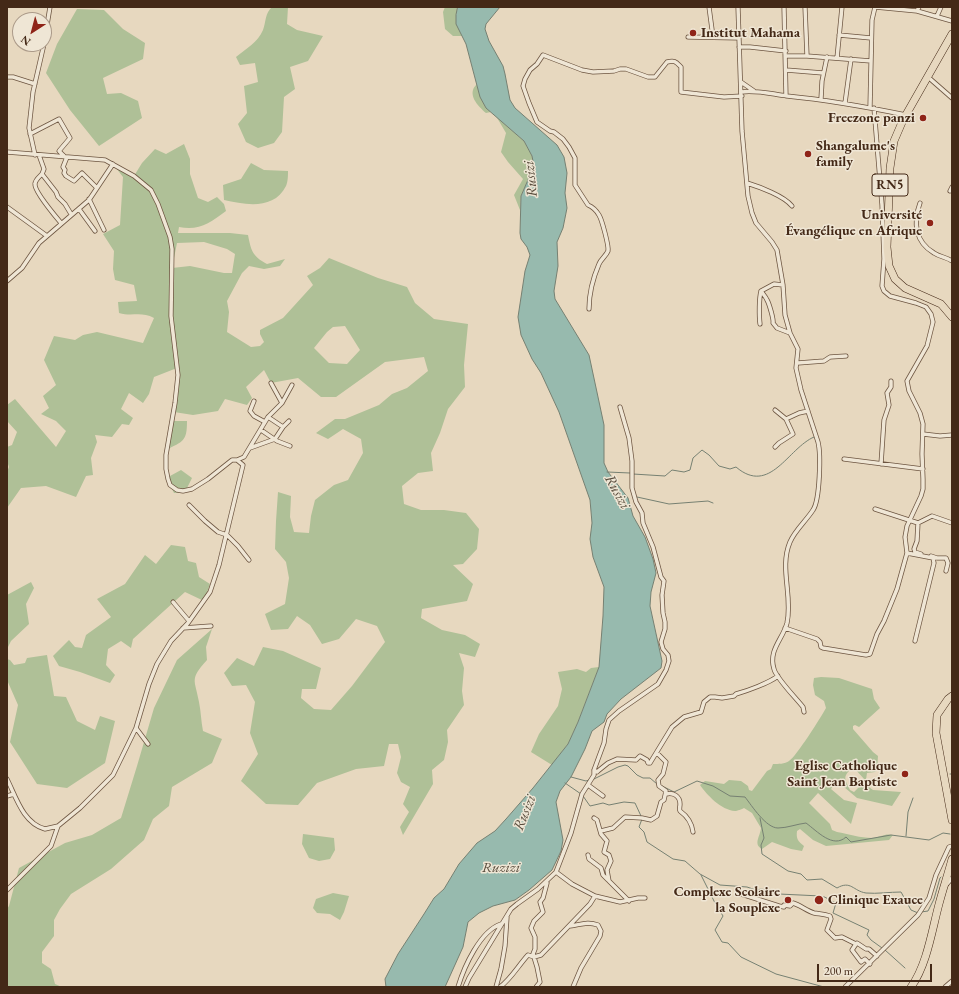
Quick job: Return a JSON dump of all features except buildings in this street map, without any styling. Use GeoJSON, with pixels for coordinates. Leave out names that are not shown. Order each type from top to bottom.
{"type":"FeatureCollection","features":[{"type":"Feature","properties":{"kind":"highway","name":"RN5"},"geometry":{"type":"LineString","coordinates":[[952,34],[894,141],[890,168],[887,257],[894,279],[911,290],[941,304],[952,317]]}},
{"type":"Feature","properties":{"kind":"highway"},"geometry":{"type":"LineString","coordinates":[[952,696],[948,699],[937,715],[936,733],[952,820]]}},
{"type":"Feature","properties":{"kind":"highway"},"geometry":{"type":"LineString","coordinates":[[910,987],[920,969],[928,947],[952,859]]}},
{"type":"Feature","properties":{"kind":"street"},"geometry":{"type":"LineString","coordinates":[[710,7],[712,37]]}},
{"type":"Feature","properties":{"kind":"street"},"geometry":{"type":"LineString","coordinates":[[738,7],[742,132],[748,196],[756,223],[777,250],[783,285],[785,315],[790,332],[798,349],[798,363],[796,368],[801,390],[820,450],[818,495],[814,509],[796,532],[787,552],[786,572],[788,612],[785,628],[776,644],[772,664],[774,671],[803,707],[804,712]]}},
{"type":"Feature","properties":{"kind":"street"},"geometry":{"type":"LineString","coordinates":[[784,7],[786,96]]}},
{"type":"Feature","properties":{"kind":"street"},"geometry":{"type":"LineString","coordinates":[[805,7],[807,56]]}},
{"type":"Feature","properties":{"kind":"street"},"geometry":{"type":"LineString","coordinates":[[836,58],[842,7]]}},
{"type":"Feature","properties":{"kind":"street"},"geometry":{"type":"LineString","coordinates":[[785,628],[816,639],[820,642],[823,648],[866,655],[870,654],[877,634],[884,622],[897,589],[906,553],[905,537],[907,526],[921,496],[923,483],[923,424],[920,413],[909,391],[908,381],[927,346],[932,328],[932,317],[926,307],[890,296],[884,291],[882,286],[884,258],[882,205],[872,108],[872,20],[875,7],[918,9],[952,21]]}},
{"type":"Feature","properties":{"kind":"street"},"geometry":{"type":"LineString","coordinates":[[937,16],[941,7]]}},
{"type":"Feature","properties":{"kind":"street"},"geometry":{"type":"LineString","coordinates":[[839,35],[871,38]]}},
{"type":"Feature","properties":{"kind":"street"},"geometry":{"type":"LineString","coordinates":[[688,37],[739,38]]}},
{"type":"Feature","properties":{"kind":"street"},"geometry":{"type":"LineString","coordinates":[[739,47],[750,46],[786,54],[872,61]]}},
{"type":"Feature","properties":{"kind":"street"},"geometry":{"type":"LineString","coordinates":[[42,52],[35,84],[30,120],[30,134],[37,155],[44,169],[34,184],[36,190],[61,223]]}},
{"type":"Feature","properties":{"kind":"street"},"geometry":{"type":"LineString","coordinates":[[589,309],[591,285],[599,262],[607,253],[607,241],[600,217],[591,206],[588,205],[574,185],[575,158],[569,147],[554,132],[544,128],[534,118],[523,86],[530,70],[538,64],[543,55],[582,70],[592,72],[626,69],[648,77],[655,77],[667,62],[673,61],[677,62],[681,67],[681,92],[724,97],[754,91],[821,99],[907,115]]}},
{"type":"Feature","properties":{"kind":"street"},"geometry":{"type":"LineString","coordinates":[[821,99],[823,73],[827,57]]}},
{"type":"Feature","properties":{"kind":"street"},"geometry":{"type":"LineString","coordinates":[[845,103],[851,59]]}},
{"type":"Feature","properties":{"kind":"street"},"geometry":{"type":"LineString","coordinates":[[786,70],[823,73]]}},
{"type":"Feature","properties":{"kind":"street"},"geometry":{"type":"LineString","coordinates":[[7,77],[13,77],[35,84]]}},
{"type":"Feature","properties":{"kind":"street"},"geometry":{"type":"LineString","coordinates":[[928,77],[952,98]]}},
{"type":"Feature","properties":{"kind":"street"},"geometry":{"type":"LineString","coordinates":[[741,82],[754,91]]}},
{"type":"Feature","properties":{"kind":"street"},"geometry":{"type":"LineString","coordinates":[[30,134],[59,119],[70,138],[59,152],[66,157]]}},
{"type":"Feature","properties":{"kind":"street"},"geometry":{"type":"LineString","coordinates":[[7,152],[105,160],[134,176],[151,190],[158,204],[172,244],[171,316],[178,375],[166,455],[166,469],[170,485],[183,491],[192,489],[208,479],[232,460],[237,460],[244,457],[268,417],[282,403],[292,385]]}},
{"type":"Feature","properties":{"kind":"street"},"geometry":{"type":"LineString","coordinates":[[66,157],[63,167],[66,176],[74,181],[82,174],[97,188]]}},
{"type":"Feature","properties":{"kind":"street"},"geometry":{"type":"LineString","coordinates":[[7,281],[22,268],[36,245],[89,199],[113,164]]}},
{"type":"Feature","properties":{"kind":"street"},"geometry":{"type":"LineString","coordinates":[[42,174],[71,214]]}},
{"type":"Feature","properties":{"kind":"street"},"geometry":{"type":"LineString","coordinates":[[747,183],[788,200],[792,206]]}},
{"type":"Feature","properties":{"kind":"street"},"geometry":{"type":"LineString","coordinates":[[89,199],[104,230]]}},
{"type":"Feature","properties":{"kind":"street"},"geometry":{"type":"LineString","coordinates":[[920,203],[916,230],[921,242],[934,253],[952,261]]}},
{"type":"Feature","properties":{"kind":"street"},"geometry":{"type":"LineString","coordinates":[[7,207],[47,236]]}},
{"type":"Feature","properties":{"kind":"street"},"geometry":{"type":"LineString","coordinates":[[79,208],[95,231]]}},
{"type":"Feature","properties":{"kind":"street"},"geometry":{"type":"LineString","coordinates":[[760,324],[759,313],[761,306],[759,296],[761,291],[774,284],[783,285]]}},
{"type":"Feature","properties":{"kind":"street"},"geometry":{"type":"LineString","coordinates":[[761,291],[767,299],[771,315],[777,328],[790,332]]}},
{"type":"Feature","properties":{"kind":"street"},"geometry":{"type":"LineString","coordinates":[[798,363],[824,361],[830,357],[846,356]]}},
{"type":"Feature","properties":{"kind":"street"},"geometry":{"type":"LineString","coordinates":[[881,464],[884,420],[889,405],[887,393],[891,387],[891,381]]}},
{"type":"Feature","properties":{"kind":"street"},"geometry":{"type":"LineString","coordinates":[[271,383],[282,403]]}},
{"type":"Feature","properties":{"kind":"street"},"geometry":{"type":"LineString","coordinates":[[254,402],[250,410],[251,413],[265,422]]}},
{"type":"Feature","properties":{"kind":"street"},"geometry":{"type":"LineString","coordinates":[[465,987],[469,978],[514,906],[534,893],[556,872],[571,833],[582,794],[593,777],[594,770],[604,743],[609,720],[619,711],[658,684],[666,670],[669,660],[668,654],[663,649],[661,642],[666,622],[663,613],[662,595],[664,581],[661,577],[651,541],[643,523],[642,513],[636,502],[632,488],[630,438],[620,407]]}},
{"type":"Feature","properties":{"kind":"street"},"geometry":{"type":"LineString","coordinates":[[775,410],[786,419],[793,434],[775,447]]}},
{"type":"Feature","properties":{"kind":"street"},"geometry":{"type":"LineString","coordinates":[[786,419],[808,411]]}},
{"type":"Feature","properties":{"kind":"street"},"geometry":{"type":"LineString","coordinates":[[268,417],[282,427]]}},
{"type":"Feature","properties":{"kind":"street"},"geometry":{"type":"LineString","coordinates":[[250,448],[275,439],[282,427],[289,422]]}},
{"type":"Feature","properties":{"kind":"street"},"geometry":{"type":"LineString","coordinates":[[261,430],[280,443],[290,446]]}},
{"type":"Feature","properties":{"kind":"street"},"geometry":{"type":"LineString","coordinates":[[923,434],[940,436],[952,435]]}},
{"type":"Feature","properties":{"kind":"street"},"geometry":{"type":"LineString","coordinates":[[844,459],[923,469]]}},
{"type":"Feature","properties":{"kind":"street"},"geometry":{"type":"LineString","coordinates":[[7,779],[24,813],[33,822],[45,829],[58,826],[80,808],[113,776],[136,728],[149,684],[157,664],[171,641],[189,621],[210,592],[227,535],[243,465],[237,460]]}},
{"type":"Feature","properties":{"kind":"street"},"geometry":{"type":"LineString","coordinates":[[189,505],[218,532],[227,535],[249,560]]}},
{"type":"Feature","properties":{"kind":"street"},"geometry":{"type":"LineString","coordinates":[[875,509],[918,523],[932,516],[952,523]]}},
{"type":"Feature","properties":{"kind":"street"},"geometry":{"type":"LineString","coordinates":[[918,523],[917,541],[914,549],[915,552],[937,558],[952,556]]}},
{"type":"Feature","properties":{"kind":"street"},"geometry":{"type":"LineString","coordinates":[[906,553],[932,558],[934,563],[915,641]]}},
{"type":"Feature","properties":{"kind":"street"},"geometry":{"type":"LineString","coordinates":[[946,558],[948,563],[946,571]]}},
{"type":"Feature","properties":{"kind":"street"},"geometry":{"type":"LineString","coordinates":[[173,602],[189,621]]}},
{"type":"Feature","properties":{"kind":"street"},"geometry":{"type":"LineString","coordinates":[[183,628],[211,626]]}},
{"type":"Feature","properties":{"kind":"street"},"geometry":{"type":"LineString","coordinates":[[594,770],[597,772],[608,763],[617,759],[636,760],[640,756],[650,763],[672,727],[684,717],[701,712],[704,702],[710,697],[722,698],[734,696],[772,681],[778,676]]}},
{"type":"Feature","properties":{"kind":"street"},"geometry":{"type":"LineString","coordinates":[[136,728],[148,744]]}},
{"type":"Feature","properties":{"kind":"street"},"geometry":{"type":"LineString","coordinates":[[601,831],[612,828],[625,817],[651,820],[657,816],[661,802],[664,800],[666,794],[666,791],[659,786],[658,780],[663,774],[666,762],[657,753]]}},
{"type":"Feature","properties":{"kind":"street"},"geometry":{"type":"LineString","coordinates":[[590,783],[603,796]]}},
{"type":"Feature","properties":{"kind":"street"},"geometry":{"type":"LineString","coordinates":[[7,796],[14,794]]}},
{"type":"Feature","properties":{"kind":"street"},"geometry":{"type":"LineString","coordinates":[[666,794],[675,794],[678,796],[680,811],[689,820],[693,832]]}},
{"type":"Feature","properties":{"kind":"street"},"geometry":{"type":"LineString","coordinates":[[594,818],[607,841],[604,852],[609,855],[612,861],[607,870],[609,881]]}},
{"type":"Feature","properties":{"kind":"street"},"geometry":{"type":"LineString","coordinates":[[7,890],[51,846],[58,826]]}},
{"type":"Feature","properties":{"kind":"street"},"geometry":{"type":"LineString","coordinates":[[845,987],[918,915],[929,898],[936,875],[949,847],[952,846]]}},
{"type":"Feature","properties":{"kind":"street"},"geometry":{"type":"LineString","coordinates":[[588,855],[589,859],[601,868],[603,875],[629,901]]}},
{"type":"Feature","properties":{"kind":"street"},"geometry":{"type":"LineString","coordinates":[[556,872],[572,884],[595,896],[620,902],[645,898]]}},
{"type":"Feature","properties":{"kind":"street"},"geometry":{"type":"LineString","coordinates":[[945,886],[952,878]]}},
{"type":"Feature","properties":{"kind":"street"},"geometry":{"type":"LineString","coordinates":[[536,987],[540,982],[534,957],[534,937],[531,928],[534,921],[543,912],[540,902],[543,898],[547,881]]}},
{"type":"Feature","properties":{"kind":"street"},"geometry":{"type":"LineString","coordinates":[[945,886],[952,886]]}},
{"type":"Feature","properties":{"kind":"street"},"geometry":{"type":"LineString","coordinates":[[738,893],[779,906],[790,906],[793,903],[812,913],[822,913],[830,916],[831,919],[827,930],[835,938],[842,936],[866,949],[869,949],[877,956]]}},
{"type":"Feature","properties":{"kind":"street"},"geometry":{"type":"LineString","coordinates":[[500,987],[507,982],[528,956],[534,957],[541,955],[570,926],[579,914],[590,904],[595,896]]}},
{"type":"Feature","properties":{"kind":"street"},"geometry":{"type":"LineString","coordinates":[[496,987],[505,946],[508,914]]}},
{"type":"Feature","properties":{"kind":"street"},"geometry":{"type":"LineString","coordinates":[[570,926],[581,925],[586,922],[593,923],[598,925],[601,932],[592,951],[581,968],[573,987]]}},
{"type":"Feature","properties":{"kind":"street"},"geometry":{"type":"LineString","coordinates":[[458,987],[466,962],[478,945],[496,926],[502,924]]}},
{"type":"Feature","properties":{"kind":"street"},"geometry":{"type":"LineString","coordinates":[[856,944],[852,950],[861,962],[865,959],[870,964]]}},
{"type":"Feature","properties":{"kind":"street"},"geometry":{"type":"LineString","coordinates":[[945,987],[952,981]]}},
{"type":"Feature","properties":{"kind":"green space"},"geometry":{"type":"Polygon","coordinates":[[[272,7],[288,7],[287,24],[297,30],[323,36],[308,61],[290,67],[295,89],[284,97],[282,132],[274,143],[258,148],[246,142],[238,124],[247,113],[244,86],[258,82],[255,63],[240,65],[236,57],[251,45],[261,34],[268,12],[272,7]]]}},
{"type":"Feature","properties":{"kind":"green space"},"geometry":{"type":"Polygon","coordinates":[[[445,7],[458,7],[457,22],[462,36],[453,36],[445,29],[443,12],[445,7]]]}},
{"type":"Feature","properties":{"kind":"green space"},"geometry":{"type":"Polygon","coordinates":[[[77,9],[104,10],[123,29],[145,43],[143,59],[103,78],[107,94],[121,93],[138,101],[142,118],[99,146],[70,110],[46,73],[57,44],[77,9]]]}},
{"type":"Feature","properties":{"kind":"green space"},"geometry":{"type":"Polygon","coordinates":[[[477,84],[484,103],[491,112],[486,113],[474,100],[473,92],[477,84]]]}},
{"type":"Feature","properties":{"kind":"green space"},"geometry":{"type":"Polygon","coordinates":[[[496,116],[524,141],[532,156],[534,166],[521,196],[520,210],[514,195],[523,179],[501,152],[506,133],[496,116]]]}},
{"type":"Feature","properties":{"kind":"green space"},"geometry":{"type":"Polygon","coordinates":[[[184,144],[190,159],[190,174],[198,198],[208,202],[217,197],[224,204],[226,211],[204,225],[193,228],[179,227],[178,233],[230,233],[248,235],[253,252],[262,261],[267,264],[285,259],[280,266],[264,269],[249,266],[242,273],[227,301],[229,312],[227,332],[251,347],[260,346],[264,342],[260,334],[260,330],[283,318],[313,285],[307,276],[320,268],[329,258],[378,278],[407,287],[415,303],[434,319],[468,324],[464,365],[465,387],[448,409],[431,453],[433,471],[418,473],[402,486],[404,504],[421,510],[444,510],[466,513],[479,529],[477,549],[463,564],[453,565],[473,584],[467,601],[422,609],[421,618],[442,630],[465,635],[480,644],[475,657],[459,653],[464,668],[462,691],[464,705],[447,730],[448,742],[444,760],[432,770],[433,784],[403,835],[400,827],[409,812],[403,804],[410,787],[401,782],[397,773],[401,757],[398,744],[389,744],[384,766],[356,769],[317,783],[298,805],[266,804],[241,781],[258,754],[250,733],[255,702],[246,685],[232,686],[224,673],[237,658],[254,666],[263,647],[283,651],[321,668],[316,689],[302,689],[301,698],[314,709],[331,710],[352,686],[385,642],[377,626],[356,619],[339,639],[322,644],[310,625],[297,616],[288,629],[271,630],[265,614],[285,604],[289,578],[286,562],[275,549],[278,492],[291,496],[290,517],[294,532],[309,533],[315,500],[334,485],[348,480],[363,453],[361,439],[343,429],[328,439],[316,433],[335,419],[345,419],[379,405],[392,394],[407,388],[428,371],[424,357],[385,362],[336,397],[321,397],[298,378],[271,383],[264,370],[246,387],[252,398],[247,405],[225,399],[218,411],[193,415],[174,412],[177,368],[154,377],[149,394],[143,403],[129,393],[121,409],[133,418],[129,425],[122,424],[112,437],[95,435],[97,442],[91,458],[93,475],[86,476],[76,497],[46,486],[21,488],[7,508],[7,472],[9,467],[7,461],[7,447],[12,445],[17,432],[7,421],[7,405],[15,399],[56,447],[66,431],[56,421],[41,414],[49,408],[43,396],[56,385],[44,360],[54,336],[75,340],[83,335],[97,332],[143,343],[154,318],[141,314],[119,313],[118,302],[137,301],[134,285],[115,280],[113,269],[114,251],[103,234],[120,225],[123,177],[113,164],[134,176],[142,163],[155,149],[166,154],[184,144]],[[204,242],[177,243],[172,268],[190,266],[224,273],[232,273],[235,254],[227,249],[204,242]],[[345,326],[333,327],[314,348],[329,363],[347,364],[360,350],[345,326]]]}},
{"type":"Feature","properties":{"kind":"green space"},"geometry":{"type":"Polygon","coordinates":[[[251,163],[264,170],[288,171],[287,184],[281,194],[274,199],[259,204],[224,200],[223,185],[241,179],[251,163]]]}},
{"type":"Feature","properties":{"kind":"green space"},"geometry":{"type":"Polygon","coordinates":[[[172,421],[187,421],[186,433],[183,440],[166,450],[172,421]]]}},
{"type":"Feature","properties":{"kind":"green space"},"geometry":{"type":"Polygon","coordinates":[[[181,470],[192,478],[185,492],[174,493],[166,477],[181,470]]]}},
{"type":"Feature","properties":{"kind":"green space"},"geometry":{"type":"Polygon","coordinates":[[[171,545],[185,547],[188,561],[196,563],[199,577],[210,584],[204,601],[185,592],[133,639],[131,648],[121,641],[108,649],[106,665],[115,675],[110,683],[59,666],[53,656],[69,640],[75,647],[82,648],[86,635],[111,617],[97,599],[125,584],[145,555],[156,564],[171,545]]]}},
{"type":"Feature","properties":{"kind":"green space"},"geometry":{"type":"Polygon","coordinates":[[[31,582],[34,588],[26,604],[29,624],[11,641],[7,649],[7,595],[31,582]]]}},
{"type":"Feature","properties":{"kind":"green space"},"geometry":{"type":"Polygon","coordinates":[[[212,629],[206,647],[207,660],[196,676],[195,684],[200,706],[203,731],[222,739],[212,763],[172,787],[169,806],[153,819],[144,840],[111,869],[71,894],[60,909],[54,920],[54,936],[42,952],[42,963],[51,969],[55,984],[62,987],[7,987],[7,909],[19,868],[65,843],[92,835],[121,818],[154,708],[177,660],[212,629]]]}},
{"type":"Feature","properties":{"kind":"green space"},"geometry":{"type":"Polygon","coordinates":[[[47,655],[54,696],[66,697],[77,721],[95,730],[100,716],[115,721],[105,763],[67,788],[37,784],[10,742],[18,705],[7,680],[7,659],[14,665],[25,663],[27,658],[47,655]]]}},
{"type":"Feature","properties":{"kind":"green space"},"geometry":{"type":"Polygon","coordinates":[[[599,667],[568,744],[552,765],[531,752],[539,734],[558,706],[562,689],[558,672],[577,669],[586,672],[591,668],[599,667]]]}},
{"type":"Feature","properties":{"kind":"green space"},"geometry":{"type":"Polygon","coordinates":[[[814,678],[839,678],[872,689],[874,699],[880,708],[859,727],[855,725],[853,726],[853,729],[878,756],[877,770],[875,772],[867,773],[866,780],[855,769],[852,768],[849,771],[845,778],[850,790],[854,792],[865,784],[873,790],[901,792],[892,806],[857,798],[837,781],[831,789],[844,800],[857,803],[851,824],[818,793],[809,803],[830,824],[832,830],[837,832],[868,838],[875,838],[888,834],[893,835],[889,840],[826,846],[813,840],[800,829],[797,831],[797,838],[804,846],[802,851],[791,849],[772,842],[762,849],[757,843],[761,828],[752,813],[744,808],[735,811],[725,808],[710,797],[700,785],[705,781],[724,784],[729,780],[741,781],[748,786],[749,790],[752,791],[767,771],[771,769],[773,764],[789,761],[814,728],[826,708],[824,701],[815,695],[813,685],[814,678]]]}},
{"type":"Feature","properties":{"kind":"green space"},"geometry":{"type":"Polygon","coordinates":[[[303,834],[334,838],[335,850],[330,859],[319,861],[309,858],[302,844],[303,834]]]}},
{"type":"Feature","properties":{"kind":"green space"},"geometry":{"type":"Polygon","coordinates":[[[333,893],[349,896],[340,920],[330,914],[317,913],[313,908],[316,899],[333,893]]]}},
{"type":"Feature","properties":{"kind":"water","name":"Ruzizi"},"geometry":{"type":"Polygon","coordinates":[[[458,7],[500,7],[486,24],[485,29],[489,41],[503,66],[510,100],[515,108],[557,145],[564,157],[567,173],[565,193],[567,208],[563,228],[557,242],[558,266],[554,291],[555,299],[589,355],[604,425],[604,463],[608,472],[628,498],[633,516],[645,537],[653,559],[656,573],[651,592],[650,606],[662,661],[661,668],[621,699],[607,714],[604,722],[592,731],[571,777],[560,791],[556,802],[563,840],[561,851],[552,870],[515,900],[493,906],[479,913],[468,922],[463,947],[445,987],[386,987],[385,979],[398,954],[434,898],[444,889],[459,864],[477,843],[495,831],[506,819],[568,744],[599,667],[603,616],[604,587],[593,557],[590,539],[592,523],[590,500],[559,412],[521,335],[518,317],[525,271],[530,255],[527,247],[521,239],[520,233],[521,196],[534,166],[532,156],[524,141],[486,108],[480,97],[466,44],[456,24],[458,7]]]}},
{"type":"Feature","properties":{"kind":"waterway"},"geometry":{"type":"LineString","coordinates":[[633,474],[665,476],[672,470],[684,472],[690,470],[693,458],[702,450],[719,466],[730,469],[736,467],[748,474],[759,476],[769,473],[778,467],[796,450],[814,437]]}},
{"type":"Feature","properties":{"kind":"waterway","name":"Rusizi"},"geometry":{"type":"LineString","coordinates":[[607,472],[630,473]]}},
{"type":"Feature","properties":{"kind":"waterway","name":"Rusizi"},"geometry":{"type":"LineString","coordinates":[[637,497],[669,504],[708,501],[713,503]]}},
{"type":"Feature","properties":{"kind":"waterway"},"geometry":{"type":"LineString","coordinates":[[592,780],[625,765],[637,775],[643,778],[650,778],[657,784]]}},
{"type":"Feature","properties":{"kind":"waterway"},"geometry":{"type":"LineString","coordinates":[[571,777],[586,781],[589,780]]}},
{"type":"Feature","properties":{"kind":"waterway"},"geometry":{"type":"LineString","coordinates":[[662,786],[674,792],[697,781],[713,786],[730,796],[745,797],[764,821],[773,827],[781,828],[806,823],[825,838],[836,841],[846,837],[851,842],[891,835],[929,840],[943,833],[950,834]]}},
{"type":"Feature","properties":{"kind":"waterway"},"geometry":{"type":"LineString","coordinates":[[565,783],[581,794]]}},
{"type":"Feature","properties":{"kind":"waterway"},"geometry":{"type":"LineString","coordinates":[[583,796],[590,806],[603,803],[609,805],[624,802],[635,803],[641,816]]}},
{"type":"Feature","properties":{"kind":"waterway"},"geometry":{"type":"LineString","coordinates":[[906,836],[908,812],[913,798]]}},
{"type":"Feature","properties":{"kind":"waterway"},"geometry":{"type":"LineString","coordinates":[[760,818],[764,838],[761,845],[762,854],[788,871],[801,874],[807,880],[822,879],[837,888],[846,885],[866,893],[901,892],[911,910],[918,913]]}},
{"type":"Feature","properties":{"kind":"waterway"},"geometry":{"type":"LineString","coordinates":[[642,819],[639,827],[644,832],[647,842],[673,859],[685,861],[700,874],[720,885],[747,887],[756,890],[762,889],[779,894],[825,897],[836,903],[833,913],[869,930],[867,935],[882,948]]}},
{"type":"Feature","properties":{"kind":"waterway"},"geometry":{"type":"LineString","coordinates":[[701,875],[723,916],[715,930],[722,942],[728,943],[741,957],[776,974],[824,987]]}},
{"type":"Feature","properties":{"kind":"waterway"},"geometry":{"type":"LineString","coordinates":[[921,912],[928,911],[934,899],[941,877]]}},
{"type":"Feature","properties":{"kind":"waterway"},"geometry":{"type":"LineString","coordinates":[[885,950],[905,968]]}},
{"type":"Feature","properties":{"kind":"place","name":"Institut Mahama"},"geometry":{"type":"Point","coordinates":[693,33]}},
{"type":"Feature","properties":{"kind":"place","name":"Freezone panzi"},"geometry":{"type":"Point","coordinates":[923,118]}},
{"type":"Feature","properties":{"kind":"place","name":"Shangalume's family"},"geometry":{"type":"Point","coordinates":[808,154]}},
{"type":"Feature","properties":{"kind":"place","name":"Université Évangélique en Afrique"},"geometry":{"type":"Point","coordinates":[930,223]}},
{"type":"Feature","properties":{"kind":"place","name":"Eglise Catholique Saint Jean Baptiste"},"geometry":{"type":"Point","coordinates":[905,774]}},
{"type":"Feature","properties":{"kind":"place","name":"Complexe Scolaire la Souplexe"},"geometry":{"type":"Point","coordinates":[788,900]}},
{"type":"Feature","properties":{"kind":"place","name":"Clinique Exauce"},"geometry":{"type":"Point","coordinates":[819,900]}}]}
